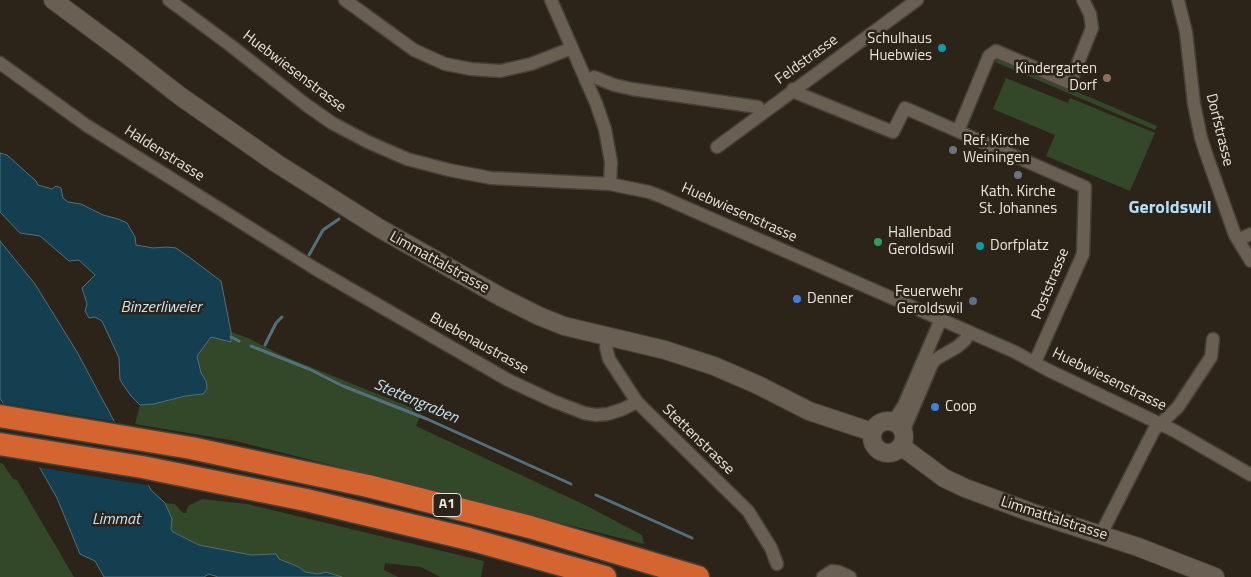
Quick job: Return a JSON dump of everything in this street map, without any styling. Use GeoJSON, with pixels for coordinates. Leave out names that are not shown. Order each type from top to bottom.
{"type":"FeatureCollection","features":[{"type":"Feature","properties":{"kind":"highway","name":"A1"},"geometry":{"type":"LineString","coordinates":[[0,416],[191,448],[313,473],[432,501],[584,542],[698,577]]}},
{"type":"Feature","properties":{"kind":"highway","name":"A1"},"geometry":{"type":"LineString","coordinates":[[0,444],[87,457],[209,479],[415,525],[605,577]]}},
{"type":"Feature","properties":{"kind":"main road","name":"Limmattalstrasse"},"geometry":{"type":"LineString","coordinates":[[53,0],[180,96],[276,163],[355,214],[452,271],[539,316],[564,326],[665,350],[714,366],[758,385],[809,412],[872,432]]}},
{"type":"Feature","properties":{"kind":"main road"},"geometry":{"type":"LineString","coordinates":[[888,421],[899,434],[893,452],[878,450],[873,442],[872,432],[879,424],[888,421]]}},
{"type":"Feature","properties":{"kind":"main road","name":"Limmattalstrasse"},"geometry":{"type":"LineString","coordinates":[[899,434],[944,478],[959,485],[1030,512],[1138,547],[1215,577]]}},
{"type":"Feature","properties":{"kind":"street","name":"Huebwiesenstrasse"},"geometry":{"type":"LineString","coordinates":[[169,0],[208,30],[230,44],[305,104],[332,123],[368,142],[407,159],[490,178],[610,184],[649,192],[1035,362],[1160,423],[1251,475]]}},
{"type":"Feature","properties":{"kind":"street"},"geometry":{"type":"LineString","coordinates":[[345,0],[414,50],[445,64],[500,71],[531,64],[572,48]]}},
{"type":"Feature","properties":{"kind":"street"},"geometry":{"type":"LineString","coordinates":[[551,0],[602,120],[609,145],[611,162],[610,184]]}},
{"type":"Feature","properties":{"kind":"street","name":"Feldstrasse"},"geometry":{"type":"LineString","coordinates":[[717,147],[917,0]]}},
{"type":"Feature","properties":{"kind":"street"},"geometry":{"type":"LineString","coordinates":[[958,131],[989,56],[996,51],[1070,83],[1092,28],[1090,14],[1083,0]]}},
{"type":"Feature","properties":{"kind":"street","name":"Dorfstrasse"},"geometry":{"type":"LineString","coordinates":[[1178,0],[1186,32],[1196,117],[1209,162],[1238,240],[1251,261]]}},
{"type":"Feature","properties":{"kind":"street","name":"Haldenstrasse"},"geometry":{"type":"LineString","coordinates":[[0,63],[86,125],[314,268]]}},
{"type":"Feature","properties":{"kind":"street"},"geometry":{"type":"LineString","coordinates":[[586,81],[594,77],[614,85],[632,89],[758,107]]}},
{"type":"Feature","properties":{"kind":"street","name":"Poststrasse"},"geometry":{"type":"LineString","coordinates":[[794,90],[893,132],[906,108],[1085,187],[1083,254],[1035,362]]}},
{"type":"Feature","properties":{"kind":"street"},"geometry":{"type":"LineString","coordinates":[[1238,240],[1251,234]]}},
{"type":"Feature","properties":{"kind":"street","name":"Buebenaustrasse"},"geometry":{"type":"LineString","coordinates":[[314,268],[480,365],[553,401],[584,413],[596,415],[608,414],[624,409],[637,402]]}},
{"type":"Feature","properties":{"kind":"street"},"geometry":{"type":"LineString","coordinates":[[899,434],[904,405],[942,320]]}},
{"type":"Feature","properties":{"kind":"street"},"geometry":{"type":"LineString","coordinates":[[899,434],[936,358],[957,348],[966,340],[970,332]]}},
{"type":"Feature","properties":{"kind":"street","name":"Stettenstrasse"},"geometry":{"type":"LineString","coordinates":[[607,336],[606,348],[609,359],[637,402],[748,511],[767,540],[777,564]]}},
{"type":"Feature","properties":{"kind":"street"},"geometry":{"type":"LineString","coordinates":[[1101,534],[1154,430],[1178,407],[1211,357],[1213,339]]}},
{"type":"Feature","properties":{"kind":"street"},"geometry":{"type":"LineString","coordinates":[[823,577],[832,571],[850,577]]}},
{"type":"Feature","properties":{"kind":"green space"},"geometry":{"type":"Polygon","coordinates":[[[998,58],[1157,126],[1155,130],[995,62],[998,58]]]}},
{"type":"Feature","properties":{"kind":"green space"},"geometry":{"type":"Polygon","coordinates":[[[1006,78],[1068,103],[1070,98],[1155,133],[1130,191],[1046,156],[1055,135],[993,109],[1006,78]]]}},
{"type":"Feature","properties":{"kind":"green space"},"geometry":{"type":"Polygon","coordinates":[[[231,332],[248,338],[281,355],[422,412],[416,426],[585,505],[642,535],[644,544],[236,441],[135,424],[140,405],[203,394],[206,381],[201,373],[197,356],[211,337],[231,341],[231,332]]]}},
{"type":"Feature","properties":{"kind":"green space"},"geometry":{"type":"Polygon","coordinates":[[[0,463],[3,464],[13,479],[17,480],[74,577],[0,577],[0,463]]]}},
{"type":"Feature","properties":{"kind":"green space"},"geometry":{"type":"Polygon","coordinates":[[[202,499],[247,504],[484,561],[481,577],[440,577],[421,567],[385,563],[384,570],[398,577],[342,577],[326,572],[318,574],[305,572],[299,567],[279,559],[276,554],[251,555],[199,545],[173,532],[171,529],[172,518],[165,503],[175,504],[183,513],[186,513],[188,506],[202,499]]]}},
{"type":"Feature","properties":{"kind":"water","name":"Binzerliweier"},"geometry":{"type":"Polygon","coordinates":[[[0,153],[7,155],[38,185],[52,189],[56,186],[61,188],[63,198],[68,202],[81,204],[103,215],[127,223],[135,237],[136,245],[153,248],[176,248],[221,281],[231,332],[231,342],[211,337],[197,356],[201,373],[206,381],[207,389],[203,394],[140,405],[131,396],[120,380],[119,358],[102,321],[95,317],[89,318],[85,311],[87,304],[82,288],[95,275],[79,260],[69,261],[40,236],[20,233],[0,212],[0,153]]]}},
{"type":"Feature","properties":{"kind":"water","name":"Limmat"},"geometry":{"type":"Polygon","coordinates":[[[0,241],[35,284],[77,352],[151,490],[165,503],[172,519],[171,529],[173,532],[199,545],[251,555],[276,554],[279,559],[299,567],[305,572],[318,574],[326,572],[342,577],[218,577],[209,574],[204,577],[104,577],[95,561],[80,554],[57,498],[0,398],[0,241]]]}},
{"type":"Feature","properties":{"kind":"pier"},"geometry":{"type":"Polygon","coordinates":[[[0,403],[117,422],[152,486],[37,467],[0,403]]]}},
{"type":"Feature","properties":{"kind":"waterway"},"geometry":{"type":"LineString","coordinates":[[309,255],[323,230],[339,219]]}},
{"type":"Feature","properties":{"kind":"waterway"},"geometry":{"type":"LineString","coordinates":[[265,345],[276,323],[282,317]]}},
{"type":"Feature","properties":{"kind":"waterway","name":"Stettengraben"},"geometry":{"type":"LineString","coordinates":[[231,337],[239,341]]}},
{"type":"Feature","properties":{"kind":"waterway","name":"Stettengraben"},"geometry":{"type":"LineString","coordinates":[[251,346],[309,369],[343,386],[427,419],[571,484]]}},
{"type":"Feature","properties":{"kind":"waterway","name":"Stettengraben"},"geometry":{"type":"LineString","coordinates":[[596,495],[692,538]]}},
{"type":"Feature","properties":{"kind":"place","name":"Schulhaus Huebwies"},"geometry":{"type":"Point","coordinates":[942,48]}},
{"type":"Feature","properties":{"kind":"place","name":"Kindergarten Dorf"},"geometry":{"type":"Point","coordinates":[1107,78]}},
{"type":"Feature","properties":{"kind":"place","name":"Ref. Kirche Weiningen"},"geometry":{"type":"Point","coordinates":[953,150]}},
{"type":"Feature","properties":{"kind":"place","name":"Kath. Kirche St. Johannes"},"geometry":{"type":"Point","coordinates":[1018,175]}},
{"type":"Feature","properties":{"kind":"place","name":"Hallenbad Geroldswil"},"geometry":{"type":"Point","coordinates":[878,242]}},
{"type":"Feature","properties":{"kind":"place","name":"Dorfplatz"},"geometry":{"type":"Point","coordinates":[980,246]}},
{"type":"Feature","properties":{"kind":"place","name":"Denner"},"geometry":{"type":"Point","coordinates":[797,299]}},
{"type":"Feature","properties":{"kind":"place","name":"Feuerwehr Geroldswil"},"geometry":{"type":"Point","coordinates":[973,301]}},
{"type":"Feature","properties":{"kind":"place","name":"Coop"},"geometry":{"type":"Point","coordinates":[935,407]}},
{"type":"Feature","properties":{"kind":"district","name":"Geroldswil"},"geometry":{"type":"Point","coordinates":[1170,209]}}]}
